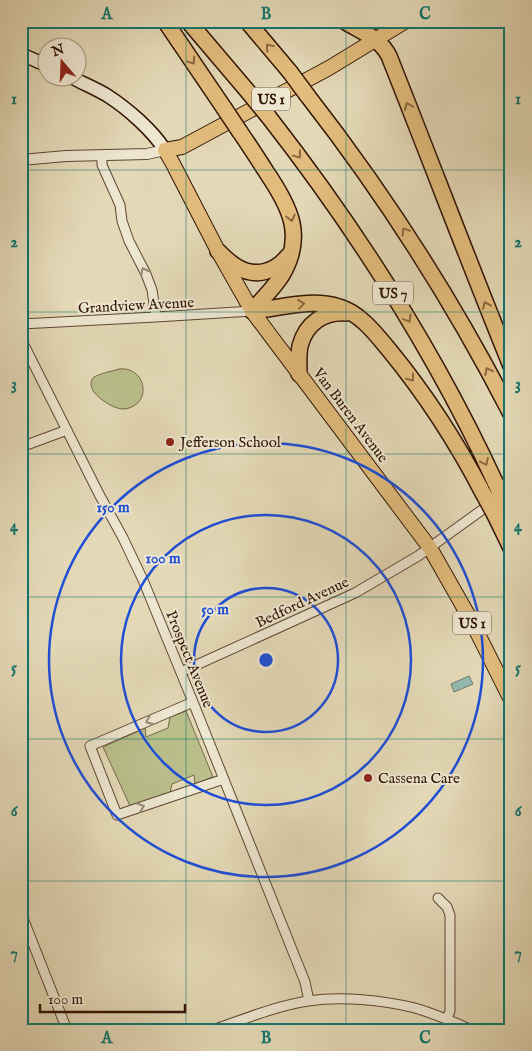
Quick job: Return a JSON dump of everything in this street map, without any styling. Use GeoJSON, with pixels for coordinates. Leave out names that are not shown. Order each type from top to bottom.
{"type":"FeatureCollection","features":[{"type":"Feature","properties":{"kind":"highway"},"geometry":{"type":"LineString","coordinates":[[165,21],[280,192],[292,220],[291,250],[287,264],[281,276],[252,311]]}},
{"type":"Feature","properties":{"kind":"highway","name":"US 7"},"geometry":{"type":"LineString","coordinates":[[188,21],[250,94],[299,156],[341,214],[398,302],[452,395],[476,442],[496,484],[504,513]]}},
{"type":"Feature","properties":{"kind":"highway","name":"US 7"},"geometry":{"type":"LineString","coordinates":[[247,21],[308,95],[359,164],[409,237],[456,313],[511,414]]}},
{"type":"Feature","properties":{"kind":"highway"},"geometry":{"type":"LineString","coordinates":[[344,21],[374,39],[384,47],[389,56],[456,231],[511,366]]}},
{"type":"Feature","properties":{"kind":"highway"},"geometry":{"type":"LineString","coordinates":[[218,251],[242,269],[261,272],[279,266],[291,250]]}},
{"type":"Feature","properties":{"kind":"highway"},"geometry":{"type":"LineString","coordinates":[[252,311],[319,303],[338,306],[356,315],[386,346],[420,390],[450,436],[483,493],[504,513],[511,548]]}},
{"type":"Feature","properties":{"kind":"highway"},"geometry":{"type":"LineString","coordinates":[[299,374],[300,346],[311,325],[330,314],[356,315]]}},
{"type":"Feature","properties":{"kind":"main road","name":"US 1"},"geometry":{"type":"LineString","coordinates":[[165,150],[182,147],[329,68],[406,21]]}},
{"type":"Feature","properties":{"kind":"main road"},"geometry":{"type":"LineString","coordinates":[[21,54],[38,62]]}},
{"type":"Feature","properties":{"kind":"main road"},"geometry":{"type":"LineString","coordinates":[[88,86],[120,105],[158,140],[165,150]]}},
{"type":"Feature","properties":{"kind":"main road","name":"Van Buren Avenue"},"geometry":{"type":"LineString","coordinates":[[165,150],[252,311],[430,548],[472,622],[511,700]]}},
{"type":"Feature","properties":{"kind":"street"},"geometry":{"type":"LineString","coordinates":[[21,160],[66,156],[147,154],[165,150]]}},
{"type":"Feature","properties":{"kind":"street"},"geometry":{"type":"LineString","coordinates":[[102,155],[102,165],[120,205],[122,221],[129,241],[152,290],[156,317]]}},
{"type":"Feature","properties":{"kind":"street","name":"Grandview Avenue"},"geometry":{"type":"LineString","coordinates":[[21,324],[252,311]]}},
{"type":"Feature","properties":{"kind":"street","name":"Prospect Avenue"},"geometry":{"type":"LineString","coordinates":[[21,339],[132,556],[194,702],[305,982],[309,1001]]}},
{"type":"Feature","properties":{"kind":"street"},"geometry":{"type":"LineString","coordinates":[[21,447],[67,430]]}},
{"type":"Feature","properties":{"kind":"street","name":"Bedford Avenue"},"geometry":{"type":"LineString","coordinates":[[181,672],[355,593],[430,548],[511,489]]}},
{"type":"Feature","properties":{"kind":"street"},"geometry":{"type":"LineString","coordinates":[[194,702],[90,746],[117,815],[224,778]]}},
{"type":"Feature","properties":{"kind":"street"},"geometry":{"type":"LineString","coordinates":[[438,898],[447,908],[450,915],[450,1011],[447,1020]]}},
{"type":"Feature","properties":{"kind":"street"},"geometry":{"type":"LineString","coordinates":[[21,913],[66,1030]]}},
{"type":"Feature","properties":{"kind":"street"},"geometry":{"type":"LineString","coordinates":[[213,1030],[271,1010],[309,1001],[342,999],[384,1002],[416,1009],[472,1030]]}},
{"type":"Feature","properties":{"kind":"green space"},"geometry":{"type":"Polygon","coordinates":[[[119,369],[128,370],[136,374],[141,380],[143,387],[143,394],[139,401],[133,406],[124,409],[113,406],[101,399],[92,388],[91,383],[93,378],[101,374],[119,369]]]}},
{"type":"Feature","properties":{"kind":"green space"},"geometry":{"type":"Polygon","coordinates":[[[186,711],[213,777],[195,784],[194,775],[172,784],[170,793],[130,806],[103,747],[145,728],[146,737],[168,728],[170,717],[186,711]]]}},
{"type":"Feature","properties":{"kind":"water"},"geometry":{"type":"Polygon","coordinates":[[[469,676],[473,684],[454,692],[451,684],[469,676]]]}},
{"type":"Feature","properties":{"kind":"place","name":"Jefferson School"},"geometry":{"type":"Point","coordinates":[170,442]}},
{"type":"Feature","properties":{"kind":"place","name":"Cassena Care"},"geometry":{"type":"Point","coordinates":[368,778]}}]}
